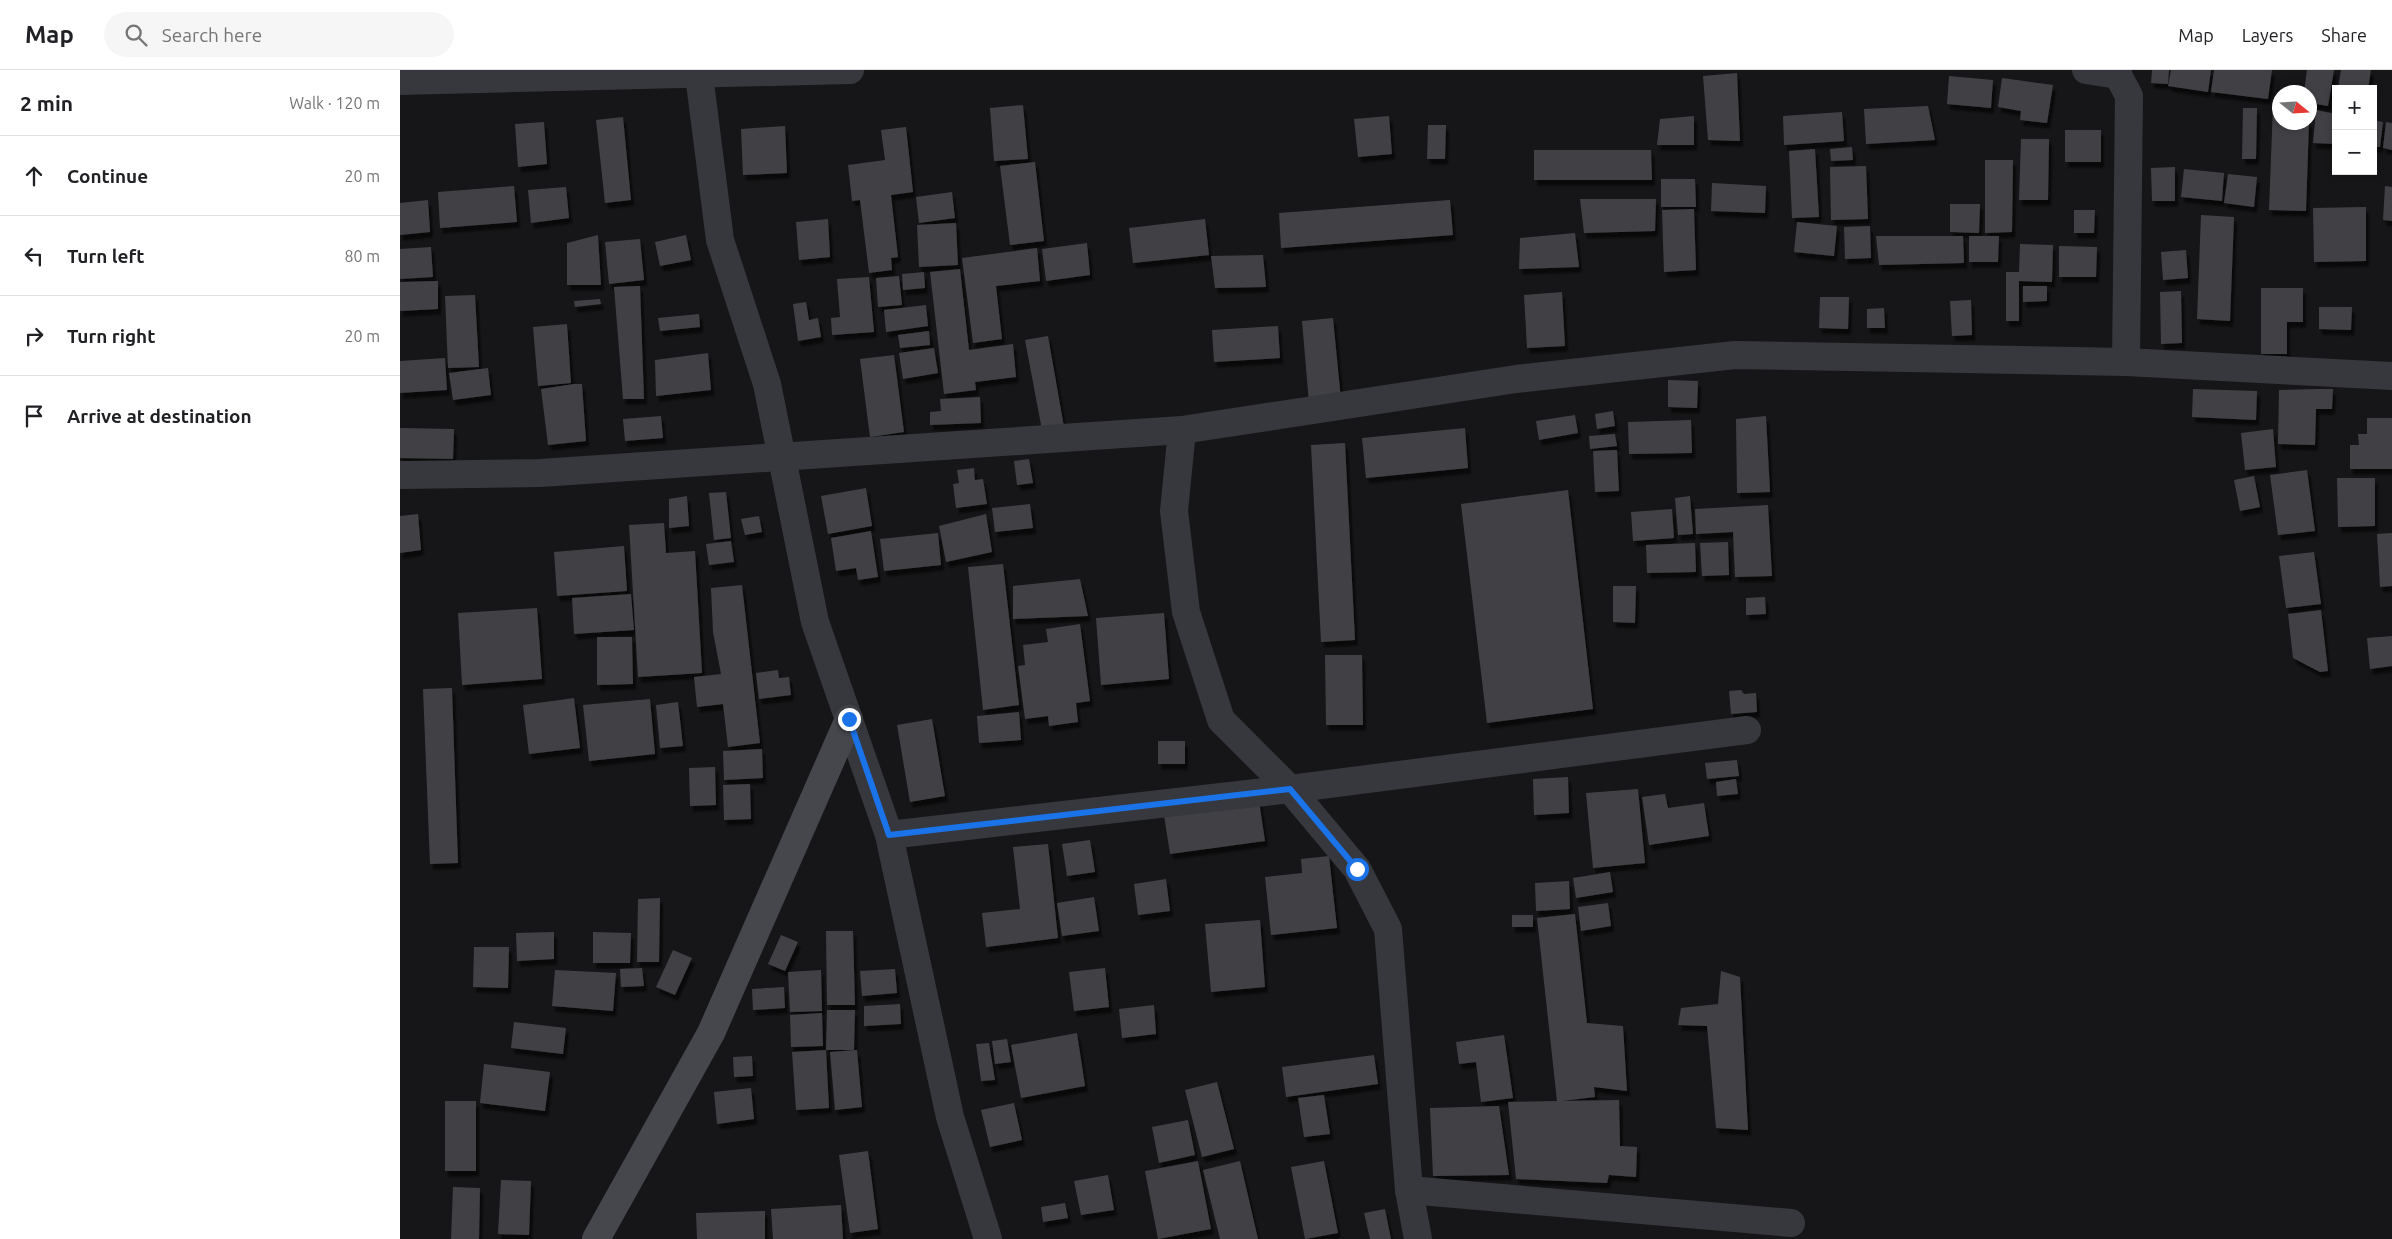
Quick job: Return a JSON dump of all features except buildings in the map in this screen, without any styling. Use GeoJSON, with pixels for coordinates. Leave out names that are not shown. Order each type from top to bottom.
{"type":"FeatureCollection","features":[{"type":"Feature","properties":{"kind":"street"},"geometry":{"type":"LineString","coordinates":[[400,82],[698,72],[850,70]]}},
{"type":"Feature","properties":{"kind":"street"},"geometry":{"type":"LineString","coordinates":[[2086,70],[2118,72],[2129,96],[2126,362]]}},
{"type":"Feature","properties":{"kind":"street"},"geometry":{"type":"LineString","coordinates":[[698,72],[720,240],[767,384],[815,622],[889,835],[950,1117],[988,1239]]}},
{"type":"Feature","properties":{"kind":"street"},"geometry":{"type":"LineString","coordinates":[[400,475],[540,473],[1182,430],[1516,379],[1735,355],[2126,362],[2392,376]]}},
{"type":"Feature","properties":{"kind":"street"},"geometry":{"type":"LineString","coordinates":[[1182,430],[1174,511],[1186,612],[1221,720],[1290,789],[1357,869],[1388,929],[1409,1190],[1418,1239]]}},
{"type":"Feature","properties":{"kind":"street"},"geometry":{"type":"LineString","coordinates":[[596,1239],[711,1033],[849,719]]}},
{"type":"Feature","properties":{"kind":"street"},"geometry":{"type":"LineString","coordinates":[[889,835],[1290,789],[1747,730]]}},
{"type":"Feature","properties":{"kind":"street"},"geometry":{"type":"LineString","coordinates":[[1409,1190],[1790,1223]]}},
{"type":"Feature","properties":{"kind":"route"},"geometry":{"type":"LineString","coordinates":[[849,719],[889,835],[1290,789],[1357,869]]}}]}
